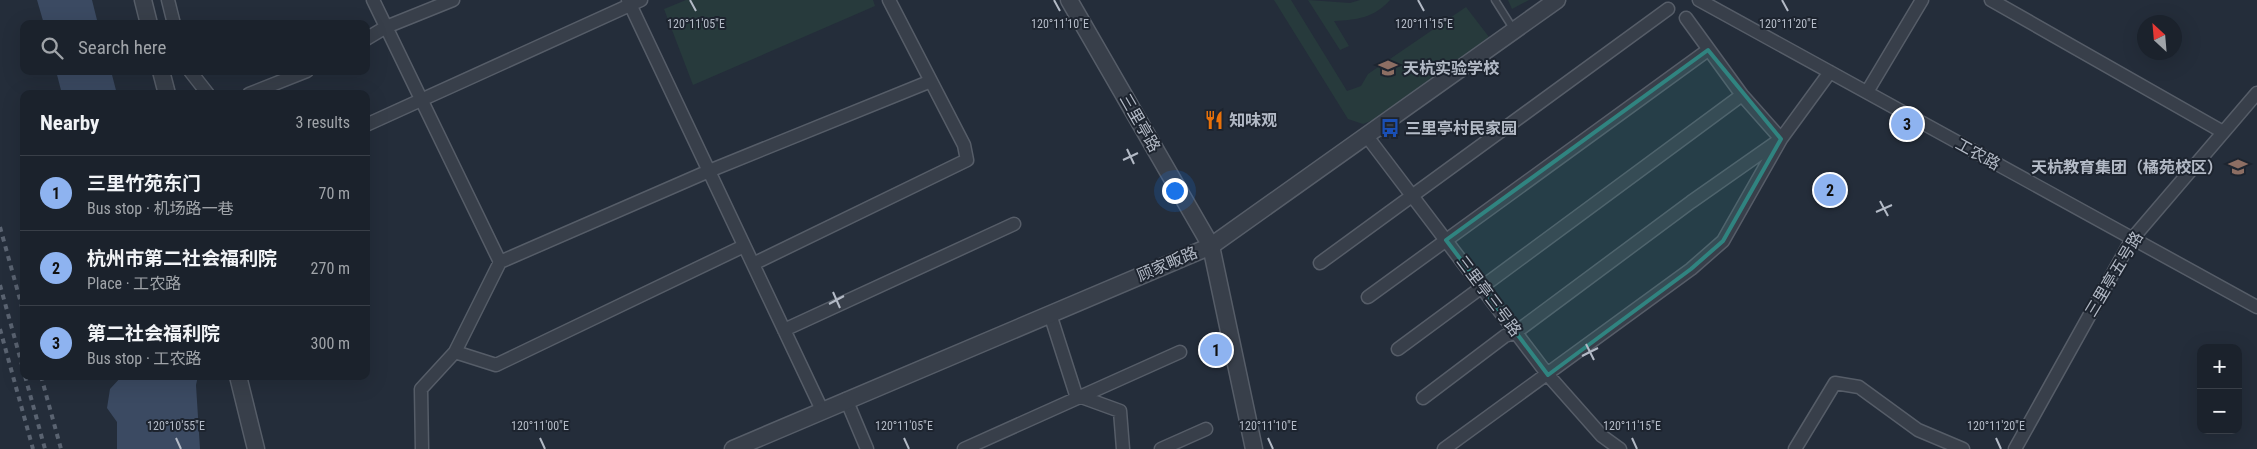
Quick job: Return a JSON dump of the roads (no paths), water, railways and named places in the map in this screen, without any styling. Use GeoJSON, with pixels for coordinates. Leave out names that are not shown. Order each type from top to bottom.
{"type":"FeatureCollection","features":[{"type":"Feature","properties":{"kind":"street"},"geometry":{"type":"LineString","coordinates":[[143,0],[148,20]]}},
{"type":"Feature","properties":{"kind":"street"},"geometry":{"type":"LineString","coordinates":[[168,0],[173,20]]}},
{"type":"Feature","properties":{"kind":"street"},"geometry":{"type":"LineString","coordinates":[[373,0],[500,262]]}},
{"type":"Feature","properties":{"kind":"street"},"geometry":{"type":"LineString","coordinates":[[370,37],[386,27],[453,0]]}},
{"type":"Feature","properties":{"kind":"street"},"geometry":{"type":"LineString","coordinates":[[753,264],[967,160],[964,145],[890,0]]}},
{"type":"Feature","properties":{"kind":"street","name":"三里亭路"},"geometry":{"type":"LineString","coordinates":[[1069,0],[1211,246],[1254,449]]}},
{"type":"Feature","properties":{"kind":"street","name":"顾家畈路"},"geometry":{"type":"LineString","coordinates":[[733,449],[846,399],[1211,246],[1557,0]]}},
{"type":"Feature","properties":{"kind":"street","name":"工农路"},"geometry":{"type":"LineString","coordinates":[[1699,0],[2257,307]]}},
{"type":"Feature","properties":{"kind":"street"},"geometry":{"type":"LineString","coordinates":[[1867,92],[1922,0]]}},
{"type":"Feature","properties":{"kind":"street"},"geometry":{"type":"LineString","coordinates":[[1991,0],[2223,132]]}},
{"type":"Feature","properties":{"kind":"street"},"geometry":{"type":"LineString","coordinates":[[370,123],[633,2],[709,171],[822,410]]}},
{"type":"Feature","properties":{"kind":"street"},"geometry":{"type":"LineString","coordinates":[[1320,263],[1668,9]]}},
{"type":"Feature","properties":{"kind":"street"},"geometry":{"type":"LineString","coordinates":[[1686,18],[1742,95],[1781,139]]}},
{"type":"Feature","properties":{"kind":"street"},"geometry":{"type":"LineString","coordinates":[[1368,297],[1708,50]]}},
{"type":"Feature","properties":{"kind":"street"},"geometry":{"type":"LineString","coordinates":[[1444,449],[1691,269],[1723,241],[1781,139],[1830,72]]}},
{"type":"Feature","properties":{"kind":"street"},"geometry":{"type":"LineString","coordinates":[[162,75],[166,90]]}},
{"type":"Feature","properties":{"kind":"street"},"geometry":{"type":"LineString","coordinates":[[193,75],[205,90]]}},
{"type":"Feature","properties":{"kind":"street"},"geometry":{"type":"LineString","coordinates":[[259,90],[298,75]]}},
{"type":"Feature","properties":{"kind":"street"},"geometry":{"type":"LineString","coordinates":[[422,449],[421,389],[455,352],[500,262],[709,171],[931,81]]}},
{"type":"Feature","properties":{"kind":"street","name":"三里亭五号路"},"geometry":{"type":"LineString","coordinates":[[2015,449],[2132,239],[2257,93]]}},
{"type":"Feature","properties":{"kind":"street"},"geometry":{"type":"LineString","coordinates":[[1398,349],[1742,95]]}},
{"type":"Feature","properties":{"kind":"street","name":"三里亭三号路"},"geometry":{"type":"LineString","coordinates":[[1366,135],[1548,375],[1602,436],[1620,449]]}},
{"type":"Feature","properties":{"kind":"street"},"geometry":{"type":"LineString","coordinates":[[1423,398],[1506,336],[1516,332],[1691,202],[1781,139]]}},
{"type":"Feature","properties":{"kind":"street"},"geometry":{"type":"LineString","coordinates":[[784,330],[1014,224]]}},
{"type":"Feature","properties":{"kind":"street"},"geometry":{"type":"LineString","coordinates":[[455,352],[496,365],[744,246]]}},
{"type":"Feature","properties":{"kind":"street"},"geometry":{"type":"LineString","coordinates":[[1050,314],[1076,395],[1120,411],[1123,449]]}},
{"type":"Feature","properties":{"kind":"street"},"geometry":{"type":"LineString","coordinates":[[964,449],[1180,352]]}},
{"type":"Feature","properties":{"kind":"street"},"geometry":{"type":"LineString","coordinates":[[239,380],[256,449]]}},
{"type":"Feature","properties":{"kind":"street"},"geometry":{"type":"LineString","coordinates":[[1795,449],[1835,383],[1859,386],[1918,430],[1963,449]]}},
{"type":"Feature","properties":{"kind":"street"},"geometry":{"type":"LineString","coordinates":[[846,399],[867,449]]}},
{"type":"Feature","properties":{"kind":"street"},"geometry":{"type":"LineString","coordinates":[[1161,449],[1206,429]]}},
{"type":"Feature","properties":{"kind":"lane"},"geometry":{"type":"LineString","coordinates":[[1495,0],[1514,30]]}},
{"type":"Feature","properties":{"kind":"water"},"geometry":{"type":"Polygon","coordinates":[[[37,0],[92,0],[97,20],[43,20],[37,0]]]}},
{"type":"Feature","properties":{"kind":"water"},"geometry":{"type":"Polygon","coordinates":[[[57,75],[112,75],[116,90],[61,90],[57,75]]]}},
{"type":"Feature","properties":{"kind":"water"},"geometry":{"type":"Polygon","coordinates":[[[118,380],[197,380],[200,449],[117,449],[117,422],[107,408],[110,389],[118,380]]]}},
{"type":"Feature","properties":{"kind":"railway"},"geometry":{"type":"LineString","coordinates":[[0,227],[20,300]]}},
{"type":"Feature","properties":{"kind":"railway"},"geometry":{"type":"LineString","coordinates":[[0,285],[20,358]]}},
{"type":"Feature","properties":{"kind":"railway"},"geometry":{"type":"LineString","coordinates":[[0,329],[33,449]]}},
{"type":"Feature","properties":{"kind":"railway"},"geometry":{"type":"LineString","coordinates":[[26,380],[45,449]]}},
{"type":"Feature","properties":{"kind":"railway"},"geometry":{"type":"LineString","coordinates":[[42,380],[61,449]]}},
{"type":"Feature","properties":{"kind":"place","name":"天杭实验学校"},"geometry":{"type":"Point","coordinates":[1388,68]}},
{"type":"Feature","properties":{"kind":"place","name":"知味观"},"geometry":{"type":"Point","coordinates":[1214,120]}},
{"type":"Feature","properties":{"kind":"place","name":"第二社会福利院"},"geometry":{"type":"Point","coordinates":[1907,124]}},
{"type":"Feature","properties":{"kind":"place","name":"三里亭村民家园"},"geometry":{"type":"Point","coordinates":[1390,128]}},
{"type":"Feature","properties":{"kind":"place","name":"天杭教育集团（橘苑校区）"},"geometry":{"type":"Point","coordinates":[2238,167]}},
{"type":"Feature","properties":{"kind":"place","name":"杭州市第二社会福利院"},"geometry":{"type":"Point","coordinates":[1830,190]}},
{"type":"Feature","properties":{"kind":"place","name":"三里竹苑东门"},"geometry":{"type":"Point","coordinates":[1216,350]}}]}
